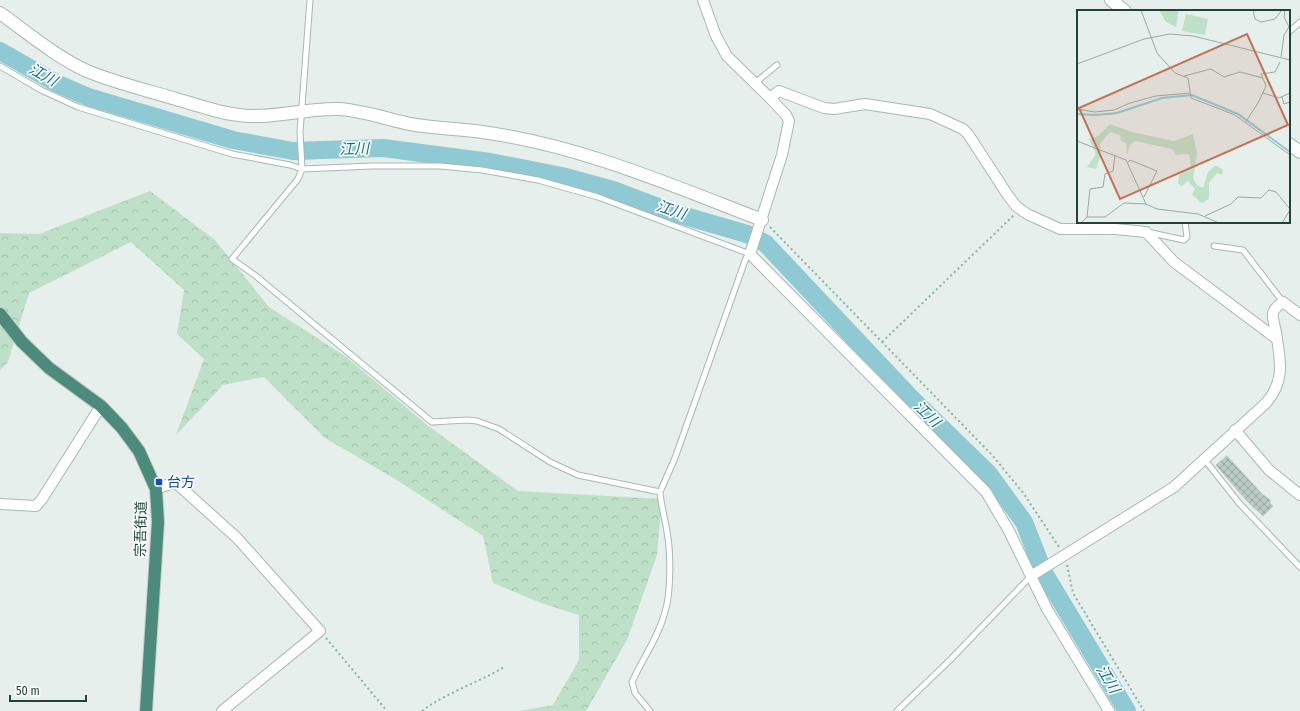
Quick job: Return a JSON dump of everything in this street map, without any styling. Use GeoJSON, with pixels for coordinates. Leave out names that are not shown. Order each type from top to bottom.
{"type":"FeatureCollection","features":[{"type":"Feature","properties":{"kind":"highway","name":"宗吾街道"},"geometry":{"type":"LineString","coordinates":[[0,314],[22,342],[49,368],[101,406],[122,428],[139,451],[156,489],[158,522],[146,711]]}},
{"type":"Feature","properties":{"kind":"street"},"geometry":{"type":"LineString","coordinates":[[703,0],[716,36],[725,52],[734,64],[786,115],[789,121],[789,129],[761,222],[750,251],[986,492],[1009,531],[1047,609],[1109,711]]}},
{"type":"Feature","properties":{"kind":"street"},"geometry":{"type":"LineString","coordinates":[[1110,0],[1123,10]]}},
{"type":"Feature","properties":{"kind":"street"},"geometry":{"type":"LineString","coordinates":[[0,13],[64,58],[86,70],[115,81],[221,113],[250,116],[280,114],[303,110],[340,109],[421,126],[482,132],[530,141],[575,152],[649,176],[761,222]]}},
{"type":"Feature","properties":{"kind":"street"},"geometry":{"type":"LineString","coordinates":[[770,98],[779,91],[824,108],[834,109],[865,104],[930,114],[963,129],[968,134],[1007,194],[1020,209],[1027,214],[1060,229],[1115,228],[1146,232],[1174,262],[1267,330],[1277,339]]}},
{"type":"Feature","properties":{"kind":"street"},"geometry":{"type":"LineString","coordinates":[[1290,145],[1300,152]]}},
{"type":"Feature","properties":{"kind":"street"},"geometry":{"type":"LineString","coordinates":[[1031,576],[1174,487],[1205,460],[1275,393],[1280,376],[1273,313],[1277,306],[1283,302],[1300,315]]}},
{"type":"Feature","properties":{"kind":"street"},"geometry":{"type":"LineString","coordinates":[[0,504],[36,506],[42,500],[101,406]]}},
{"type":"Feature","properties":{"kind":"street"},"geometry":{"type":"LineString","coordinates":[[1236,430],[1269,470],[1300,495]]}},
{"type":"Feature","properties":{"kind":"street"},"geometry":{"type":"LineString","coordinates":[[156,489],[175,482],[237,538],[320,631],[222,711]]}},
{"type":"Feature","properties":{"kind":"lane"},"geometry":{"type":"LineString","coordinates":[[310,0],[303,110],[300,132],[302,169],[298,179],[232,259],[256,276],[432,422],[467,420],[477,421],[499,429],[550,462],[578,475],[660,492]]}},
{"type":"Feature","properties":{"kind":"lane"},"geometry":{"type":"LineString","coordinates":[[1290,31],[1300,22]]}},
{"type":"Feature","properties":{"kind":"lane"},"geometry":{"type":"LineString","coordinates":[[755,83],[777,65]]}},
{"type":"Feature","properties":{"kind":"lane"},"geometry":{"type":"LineString","coordinates":[[0,66],[41,90],[104,116],[232,154],[290,165],[302,169],[372,166],[440,166],[482,170],[538,180],[598,197],[750,251],[746,258],[675,458],[660,492],[662,510],[668,532],[669,581],[666,611],[655,642],[632,682],[635,693],[650,711]]}},
{"type":"Feature","properties":{"kind":"lane"},"geometry":{"type":"LineString","coordinates":[[1146,232],[1184,240],[1187,237],[1185,223]]}},
{"type":"Feature","properties":{"kind":"lane"},"geometry":{"type":"LineString","coordinates":[[1214,246],[1243,250],[1283,302]]}},
{"type":"Feature","properties":{"kind":"lane"},"geometry":{"type":"LineString","coordinates":[[1205,460],[1239,503],[1300,567]]}},
{"type":"Feature","properties":{"kind":"lane"},"geometry":{"type":"LineString","coordinates":[[897,711],[950,660],[1031,576]]}},
{"type":"Feature","properties":{"kind":"path"},"geometry":{"type":"LineString","coordinates":[[882,342],[1020,209]]}},
{"type":"Feature","properties":{"kind":"path"},"geometry":{"type":"LineString","coordinates":[[761,222],[780,236],[993,456],[1024,494],[1065,555],[1073,593],[1144,711]]}},
{"type":"Feature","properties":{"kind":"path"},"geometry":{"type":"LineString","coordinates":[[320,631],[387,711]]}},
{"type":"Feature","properties":{"kind":"path"},"geometry":{"type":"LineString","coordinates":[[422,711],[449,695],[504,667]]}},
{"type":"Feature","properties":{"kind":"green space"},"geometry":{"type":"Polygon","coordinates":[[[150,191],[215,240],[269,307],[345,356],[427,425],[518,491],[662,499],[657,555],[627,640],[586,711],[519,711],[553,705],[579,660],[579,615],[541,603],[493,583],[483,536],[395,479],[325,438],[264,377],[223,385],[176,435],[204,359],[177,334],[184,290],[131,242],[29,293],[8,362],[0,370],[0,233],[39,234],[150,191]]]}},
{"type":"Feature","properties":{"kind":"building"},"geometry":{"type":"Polygon","coordinates":[[[1227,456],[1262,494],[1271,501],[1269,502],[1273,506],[1263,516],[1247,501],[1216,465],[1227,456]]]}},
{"type":"Feature","properties":{"kind":"waterway","name":"江川"},"geometry":{"type":"LineString","coordinates":[[0,51],[56,83],[88,97],[233,140],[293,151],[383,148],[490,162],[562,176],[613,190],[671,212],[747,234],[765,243],[911,398],[989,474],[1024,522],[1044,573],[1127,711]]}},
{"type":"Feature","properties":{"kind":"place","name":"台方"},"geometry":{"type":"Point","coordinates":[159,482]}}]}
